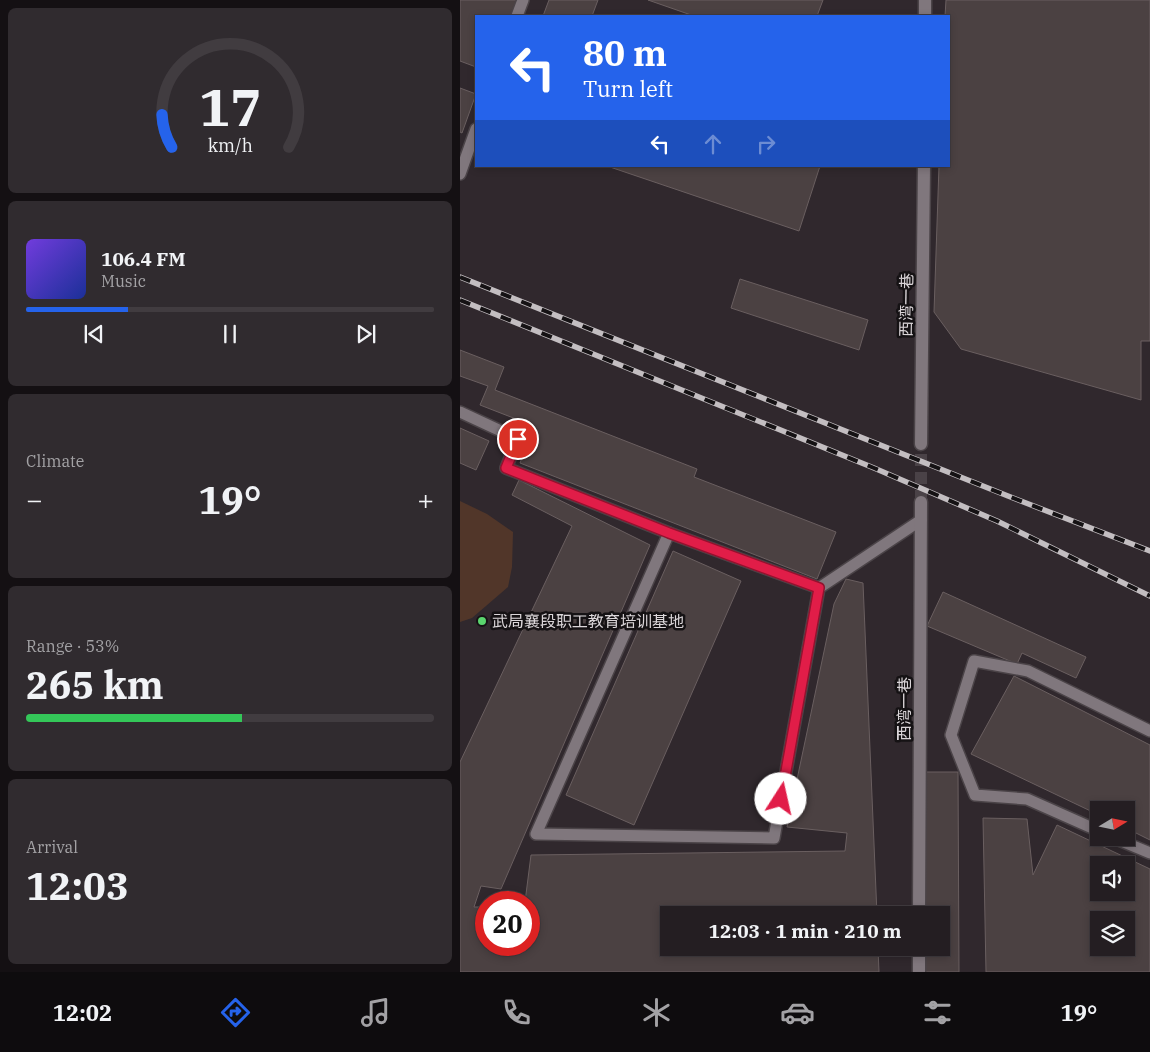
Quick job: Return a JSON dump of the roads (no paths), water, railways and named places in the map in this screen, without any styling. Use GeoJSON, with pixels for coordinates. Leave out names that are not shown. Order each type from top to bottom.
{"type":"FeatureCollection","features":[{"type":"Feature","properties":{"kind":"street"},"geometry":{"type":"LineString","coordinates":[[925,15],[926,0]]}},
{"type":"Feature","properties":{"kind":"street","name":"西湾一巷"},"geometry":{"type":"LineString","coordinates":[[922,444],[924,167]]}},
{"type":"Feature","properties":{"kind":"street","name":"西湾一巷"},"geometry":{"type":"LineString","coordinates":[[919,906],[921,502]]}},
{"type":"Feature","properties":{"kind":"street"},"geometry":{"type":"LineString","coordinates":[[919,956],[919,972]]}},
{"type":"Feature","properties":{"kind":"lane"},"geometry":{"type":"LineString","coordinates":[[517,15],[523,0]]}},
{"type":"Feature","properties":{"kind":"lane"},"geometry":{"type":"LineString","coordinates":[[460,174],[475,132]]}},
{"type":"Feature","properties":{"kind":"lane"},"geometry":{"type":"LineString","coordinates":[[460,412],[518,439],[506,468],[669,533],[819,588]]}},
{"type":"Feature","properties":{"kind":"lane"},"geometry":{"type":"LineString","coordinates":[[669,533],[536,834],[774,838],[819,588],[921,520]]}},
{"type":"Feature","properties":{"kind":"lane"},"geometry":{"type":"LineString","coordinates":[[1090,827],[1026,799],[975,795],[951,735],[974,661],[1028,671],[1150,731]]}},
{"type":"Feature","properties":{"kind":"lane"},"geometry":{"type":"LineString","coordinates":[[1132,846],[1150,854]]}},
{"type":"Feature","properties":{"kind":"tunnel"},"geometry":{"type":"LineString","coordinates":[[921,444],[921,502]]}},
{"type":"Feature","properties":{"kind":"railway"},"geometry":{"type":"LineString","coordinates":[[460,277],[1150,551]]}},
{"type":"Feature","properties":{"kind":"railway"},"geometry":{"type":"LineString","coordinates":[[460,300],[874,468],[997,521],[1150,596]]}},
{"type":"Feature","properties":{"kind":"place","name":"武局襄段职工教育培训基地"},"geometry":{"type":"Point","coordinates":[482,621]}}]}
